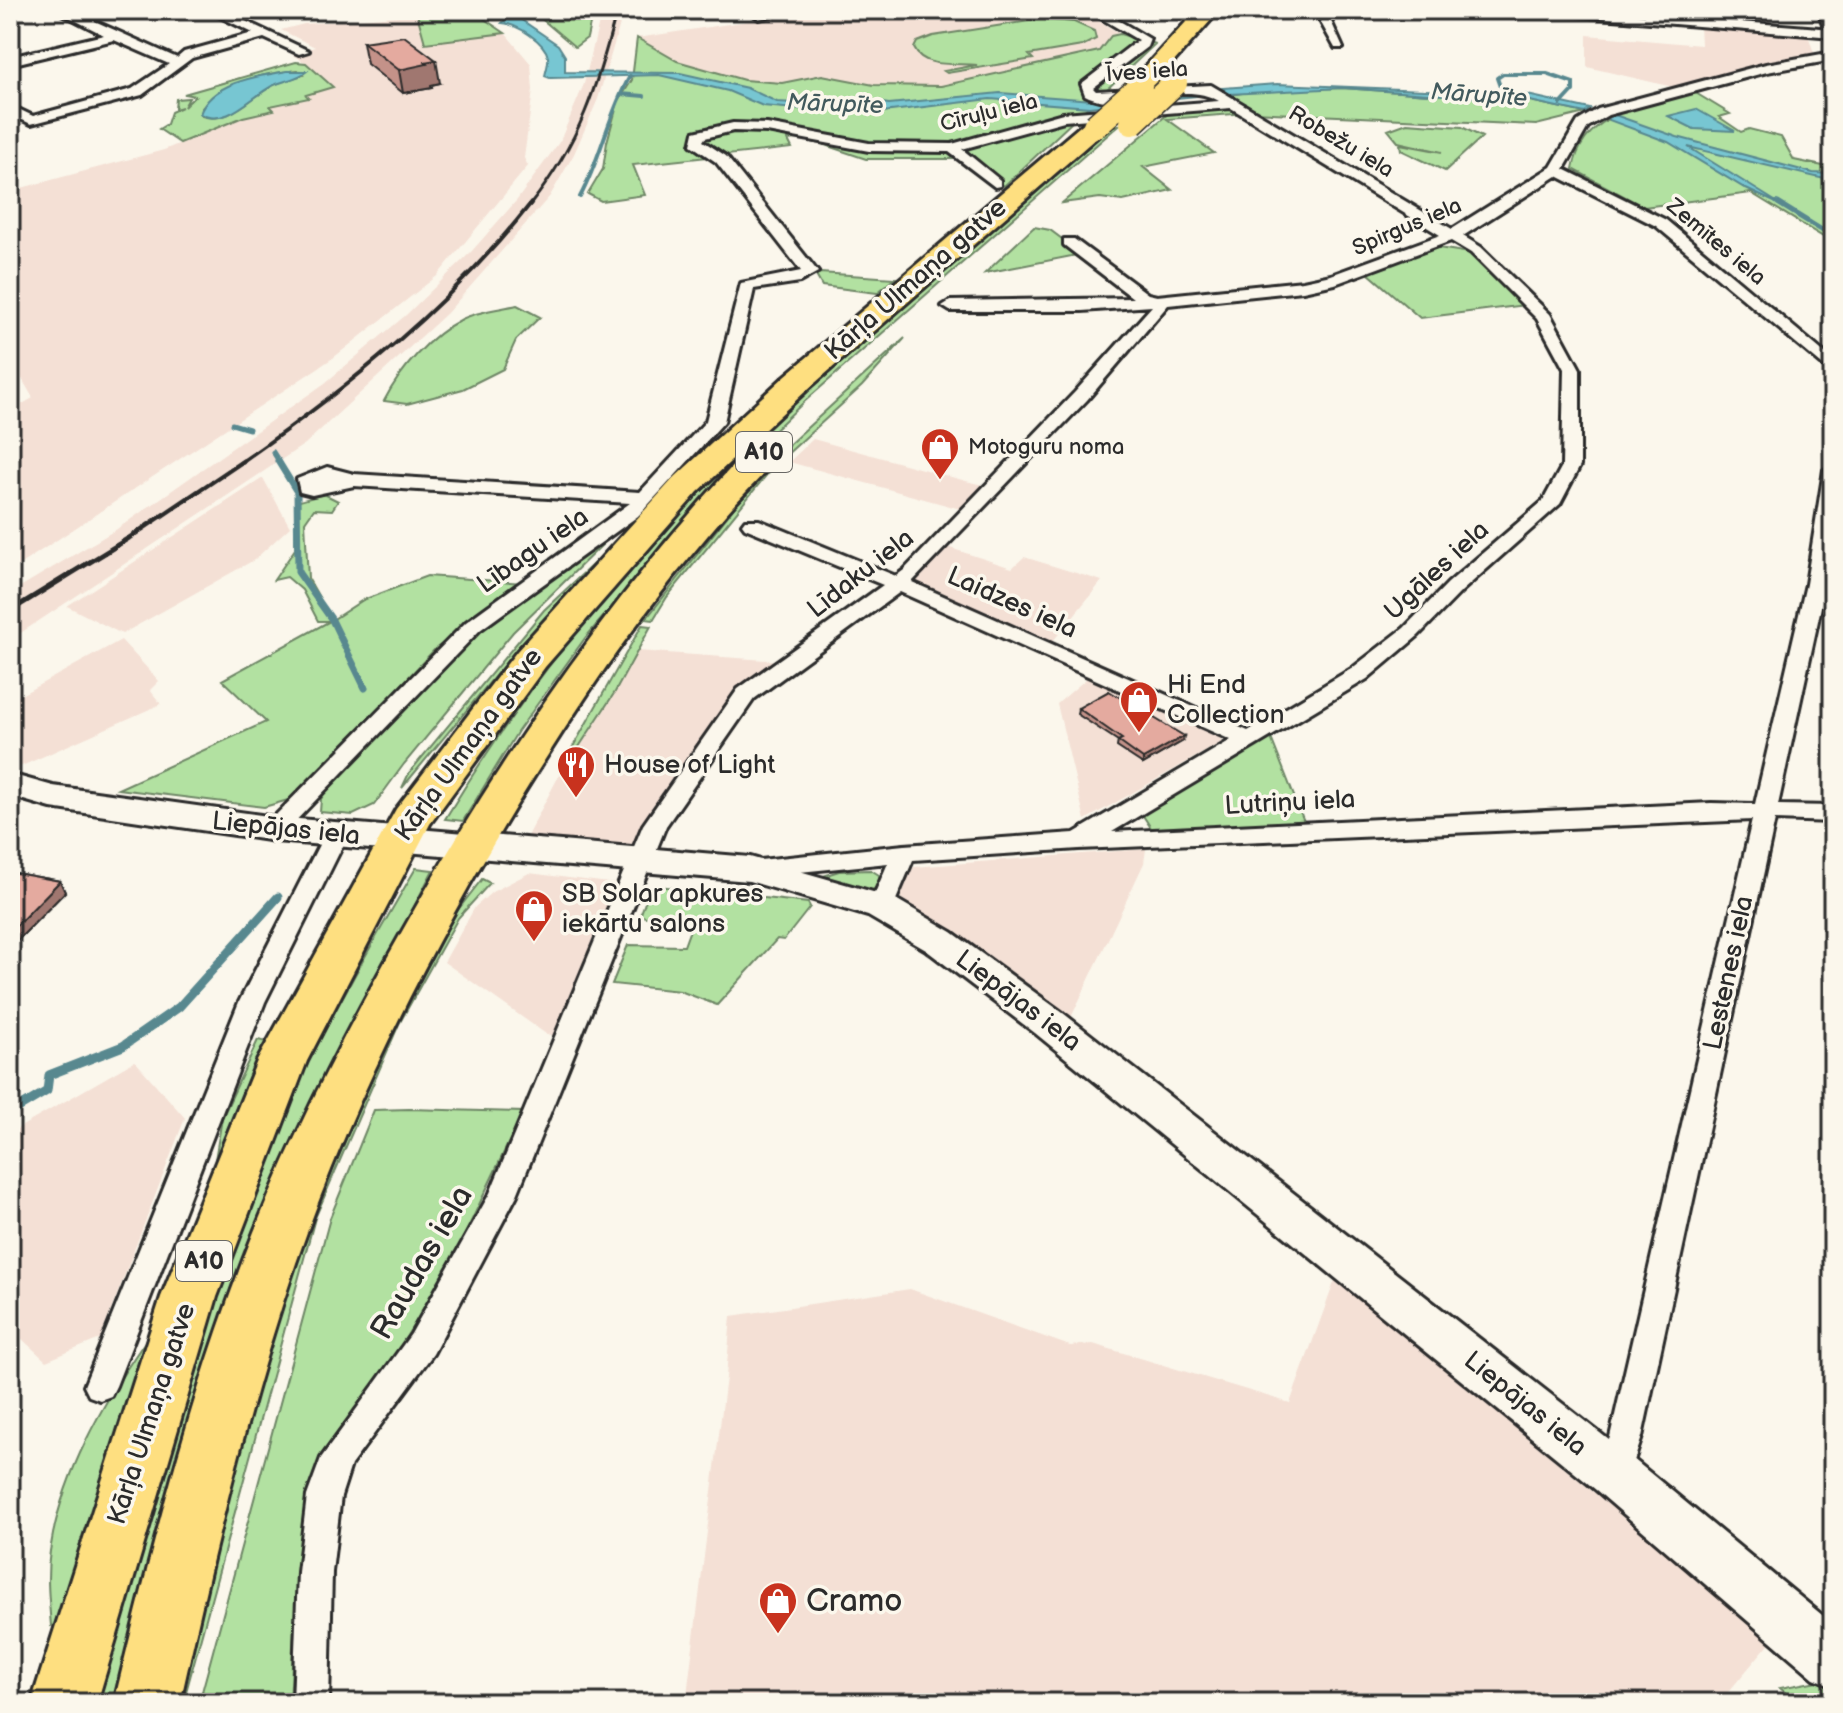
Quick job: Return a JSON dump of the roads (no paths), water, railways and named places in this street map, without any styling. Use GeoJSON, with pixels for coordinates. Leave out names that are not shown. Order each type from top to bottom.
{"type":"FeatureCollection","features":[{"type":"Feature","properties":{"kind":"highway","name":"Kārļa Ulmaņa gatve"},"geometry":{"type":"LineString","coordinates":[[64,1703],[189,1297],[282,1061],[398,840],[531,659],[686,485],[796,383],[1140,86],[1209,10]]}},
{"type":"Feature","properties":{"kind":"highway","name":"Kārļa Ulmaņa gatve"},"geometry":{"type":"LineString","coordinates":[[147,1703],[204,1478],[253,1308],[296,1192],[350,1069],[469,847],[582,669],[663,563],[724,492],[771,445],[1184,75]]}},
{"type":"Feature","properties":{"kind":"street"},"geometry":{"type":"LineString","coordinates":[[61,10],[167,60],[178,62]]}},
{"type":"Feature","properties":{"kind":"street"},"geometry":{"type":"LineString","coordinates":[[212,10],[303,51]]}},
{"type":"Feature","properties":{"kind":"street"},"geometry":{"type":"LineString","coordinates":[[756,12],[791,10]]}},
{"type":"Feature","properties":{"kind":"street","name":"Īves iela"},"geometry":{"type":"LineString","coordinates":[[1093,10],[1144,39],[1143,44],[1086,87],[1094,96],[1206,88]]}},
{"type":"Feature","properties":{"kind":"street"},"geometry":{"type":"LineString","coordinates":[[1320,10],[1339,45]]}},
{"type":"Feature","properties":{"kind":"street"},"geometry":{"type":"LineString","coordinates":[[1541,10],[1833,30],[1827,10]]}},
{"type":"Feature","properties":{"kind":"street"},"geometry":{"type":"LineString","coordinates":[[10,109],[31,120],[144,89],[178,62],[198,51],[267,33]]}},
{"type":"Feature","properties":{"kind":"street"},"geometry":{"type":"LineString","coordinates":[[10,61],[115,36]]}},
{"type":"Feature","properties":{"kind":"street","name":"Spirgus iela"},"geometry":{"type":"LineString","coordinates":[[950,306],[1082,306],[1156,301],[1303,286],[1335,279],[1453,235],[1521,195],[1556,170],[1583,124],[1603,112],[1781,65],[1833,56]]}},
{"type":"Feature","properties":{"kind":"street","name":"Robežu iela"},"geometry":{"type":"LineString","coordinates":[[1206,88],[1453,235]]}},
{"type":"Feature","properties":{"kind":"street","name":"Cīruļu iela"},"geometry":{"type":"LineString","coordinates":[[757,281],[797,279],[810,272],[721,159],[701,149],[696,142],[699,135],[724,128],[767,128],[869,147],[952,148],[1063,117],[1235,104]]}},
{"type":"Feature","properties":{"kind":"street"},"geometry":{"type":"LineString","coordinates":[[952,148],[995,183]]}},
{"type":"Feature","properties":{"kind":"street","name":"Zemītes iela"},"geometry":{"type":"LineString","coordinates":[[1556,170],[1661,223],[1833,369]]}},
{"type":"Feature","properties":{"kind":"street","name":"Ugāles iela"},"geometry":{"type":"LineString","coordinates":[[1079,841],[1359,674],[1411,632],[1455,587],[1551,504],[1571,466],[1572,369],[1559,340],[1525,295],[1476,250],[1453,235]]}},
{"type":"Feature","properties":{"kind":"street"},"geometry":{"type":"LineString","coordinates":[[1069,242],[1142,297],[1156,301]]}},
{"type":"Feature","properties":{"kind":"street","name":"Lībagu iela"},"geometry":{"type":"LineString","coordinates":[[275,829],[473,626],[567,561],[645,498],[715,422],[747,286],[757,281]]}},
{"type":"Feature","properties":{"kind":"street","name":"Līdaku iela"},"geometry":{"type":"LineString","coordinates":[[641,862],[655,825],[737,703],[896,586],[921,564],[1081,396],[1161,306],[1156,301]]}},
{"type":"Feature","properties":{"kind":"street","name":"Lestenes iela"},"geometry":{"type":"LineString","coordinates":[[1614,1474],[1626,1437],[1816,584],[1833,470]]}},
{"type":"Feature","properties":{"kind":"street"},"geometry":{"type":"LineString","coordinates":[[354,480],[645,498]]}},
{"type":"Feature","properties":{"kind":"street","name":"Laidzes iela"},"geometry":{"type":"LineString","coordinates":[[752,524],[896,586],[935,599],[1247,739]]}},
{"type":"Feature","properties":{"kind":"street","name":"Liepājas iela"},"geometry":{"type":"LineString","coordinates":[[14,792],[275,829],[750,869],[881,907],[939,941],[1049,1023],[1614,1474],[1833,1659]]}},
{"type":"Feature","properties":{"kind":"street","name":"Lutriņu iela"},"geometry":{"type":"LineString","coordinates":[[750,869],[904,853],[1079,841],[1711,811],[1833,814]]}},
{"type":"Feature","properties":{"kind":"street"},"geometry":{"type":"LineString","coordinates":[[100,1386],[252,1002],[336,835]]}},
{"type":"Feature","properties":{"kind":"street"},"geometry":{"type":"LineString","coordinates":[[881,907],[904,853]]}},
{"type":"Feature","properties":{"kind":"street","name":"Raudas iela"},"geometry":{"type":"LineString","coordinates":[[311,1703],[315,1572],[324,1496],[337,1458],[422,1344],[503,1195],[641,862]]}},
{"type":"Feature","properties":{"kind":"water","name":"Mārupīte"},"geometry":{"type":"Polygon","coordinates":[[[498,10],[507,10],[558,45],[565,56],[565,72],[680,73],[747,88],[777,102],[856,99],[889,104],[1000,93],[1120,102],[1201,91],[1206,95],[1089,107],[990,99],[883,112],[763,106],[728,91],[659,75],[550,78],[545,76],[548,57],[542,45],[522,30],[502,23],[505,20],[498,10]]]}},
{"type":"Feature","properties":{"kind":"water"},"geometry":{"type":"Polygon","coordinates":[[[287,71],[307,71],[272,86],[229,114],[210,117],[200,114],[214,94],[237,82],[287,71]]]}},
{"type":"Feature","properties":{"kind":"water","name":"Mārupīte"},"geometry":{"type":"Polygon","coordinates":[[[1277,84],[1523,94],[1590,109],[1585,113],[1530,101],[1342,88],[1229,94],[1222,88],[1277,84]]]}},
{"type":"Feature","properties":{"kind":"water"},"geometry":{"type":"Polygon","coordinates":[[[1696,109],[1735,131],[1694,129],[1668,116],[1696,109]]]}},
{"type":"Feature","properties":{"kind":"water"},"geometry":{"type":"Polygon","coordinates":[[[1612,114],[1677,137],[1813,173],[1833,174],[1833,181],[1688,147],[1783,206],[1746,189],[1668,142],[1609,120],[1607,118],[1612,114]]]}},
{"type":"Feature","properties":{"kind":"waterway"},"geometry":{"type":"LineString","coordinates":[[533,14],[558,10]]}},
{"type":"Feature","properties":{"kind":"waterway"},"geometry":{"type":"LineString","coordinates":[[509,18],[523,15]]}},
{"type":"Feature","properties":{"kind":"waterway","name":"Mārupīte"},"geometry":{"type":"LineString","coordinates":[[1503,95],[1497,78],[1503,74],[1547,74],[1573,83],[1573,91],[1561,104]]}},
{"type":"Feature","properties":{"kind":"waterway"},"geometry":{"type":"LineString","coordinates":[[622,94],[630,76]]}},
{"type":"Feature","properties":{"kind":"waterway"},"geometry":{"type":"LineString","coordinates":[[580,197],[622,94]]}},
{"type":"Feature","properties":{"kind":"waterway"},"geometry":{"type":"LineString","coordinates":[[622,94],[644,96]]}},
{"type":"Feature","properties":{"kind":"waterway"},"geometry":{"type":"LineString","coordinates":[[1776,202],[1781,205]]}},
{"type":"Feature","properties":{"kind":"waterway"},"geometry":{"type":"LineString","coordinates":[[1778,203],[1833,237]]}},
{"type":"Feature","properties":{"kind":"waterway"},"geometry":{"type":"LineString","coordinates":[[232,424],[249,429]]}},
{"type":"Feature","properties":{"kind":"waterway"},"geometry":{"type":"LineString","coordinates":[[273,452],[280,463]]}},
{"type":"Feature","properties":{"kind":"waterway"},"geometry":{"type":"LineString","coordinates":[[278,461],[297,492],[298,572],[332,620],[365,688]]}},
{"type":"Feature","properties":{"kind":"waterway"},"geometry":{"type":"LineString","coordinates":[[10,1113],[47,1091],[49,1075],[123,1046],[179,1007],[278,897]]}},
{"type":"Feature","properties":{"kind":"railway"},"geometry":{"type":"LineString","coordinates":[[530,205],[562,159],[585,113],[617,10]]}},
{"type":"Feature","properties":{"kind":"railway"},"geometry":{"type":"LineString","coordinates":[[240,463],[319,406],[395,344],[467,276],[531,203]]}},
{"type":"Feature","properties":{"kind":"railway"},"geometry":{"type":"LineString","coordinates":[[10,611],[129,538],[243,461]]}},
{"type":"Feature","properties":{"kind":"place","name":"Motoguru noma"},"geometry":{"type":"Point","coordinates":[940,481]}},
{"type":"Feature","properties":{"kind":"place","name":"Hi End Collection"},"geometry":{"type":"Point","coordinates":[1139,734]}},
{"type":"Feature","properties":{"kind":"place","name":"House of Light"},"geometry":{"type":"Point","coordinates":[576,799]}},
{"type":"Feature","properties":{"kind":"place","name":"SB Solar apkures iekārtu salons"},"geometry":{"type":"Point","coordinates":[534,943]}},
{"type":"Feature","properties":{"kind":"place","name":"Cramo"},"geometry":{"type":"Point","coordinates":[778,1635]}}]}
